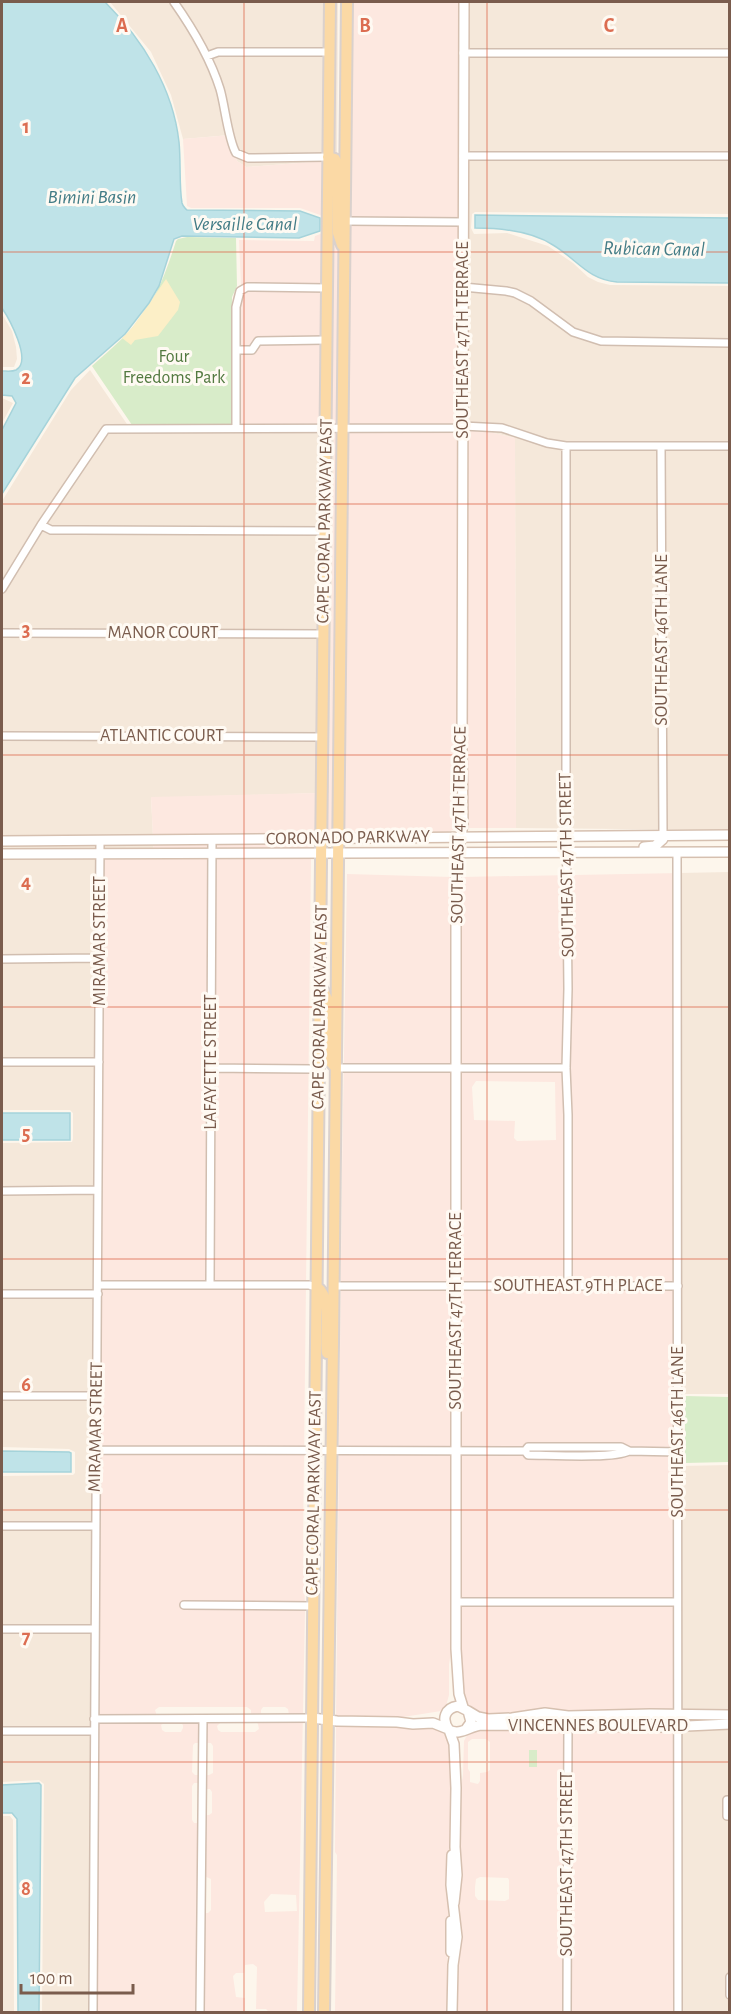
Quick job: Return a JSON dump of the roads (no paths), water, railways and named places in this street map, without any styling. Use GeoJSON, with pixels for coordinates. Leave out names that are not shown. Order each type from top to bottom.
{"type":"FeatureCollection","features":[{"type":"Feature","properties":{"kind":"main road","name":"CAPE CORAL PARKWAY EAST"},"geometry":{"type":"LineString","coordinates":[[309,2013],[330,2]]}},
{"type":"Feature","properties":{"kind":"main road","name":"CAPE CORAL PARKWAY EAST"},"geometry":{"type":"LineString","coordinates":[[324,2013],[346,254],[347,2]]}},
{"type":"Feature","properties":{"kind":"main road"},"geometry":{"type":"LineString","coordinates":[[328,157],[335,159],[338,168],[339,233],[346,254]]}},
{"type":"Feature","properties":{"kind":"main road"},"geometry":{"type":"LineString","coordinates":[[320,985],[327,999],[328,1059],[335,1068]]}},
{"type":"Feature","properties":{"kind":"main road"},"geometry":{"type":"LineString","coordinates":[[319,1071],[326,1076],[329,1086],[329,1134],[335,1151]]}},
{"type":"Feature","properties":{"kind":"main road"},"geometry":{"type":"LineString","coordinates":[[318,1206],[324,1217],[326,1277],[334,1286]]}},
{"type":"Feature","properties":{"kind":"main road"},"geometry":{"type":"LineString","coordinates":[[317,1287],[323,1291],[326,1302],[327,1349],[333,1367]]}},
{"type":"Feature","properties":{"kind":"street"},"geometry":{"type":"LineString","coordinates":[[174,2],[207,56],[219,85],[234,150],[239,155],[248,158],[328,157]]}},
{"type":"Feature","properties":{"kind":"street","name":"SOUTHEAST 47TH TERRACE"},"geometry":{"type":"LineString","coordinates":[[464,2],[463,823],[456,872],[456,1649],[459,1694],[466,1709]]}},
{"type":"Feature","properties":{"kind":"street"},"geometry":{"type":"LineString","coordinates":[[207,56],[218,52],[329,52]]}},
{"type":"Feature","properties":{"kind":"street"},"geometry":{"type":"LineString","coordinates":[[464,53],[729,53]]}},
{"type":"Feature","properties":{"kind":"street"},"geometry":{"type":"LineString","coordinates":[[463,156],[729,156]]}},
{"type":"Feature","properties":{"kind":"street"},"geometry":{"type":"LineString","coordinates":[[346,221],[463,222]]}},
{"type":"Feature","properties":{"kind":"street"},"geometry":{"type":"LineString","coordinates":[[236,428],[236,306],[240,291],[247,287],[327,288]]}},
{"type":"Feature","properties":{"kind":"street"},"geometry":{"type":"LineString","coordinates":[[463,287],[515,293],[531,301],[573,332],[601,342],[729,343]]}},
{"type":"Feature","properties":{"kind":"street"},"geometry":{"type":"LineString","coordinates":[[236,350],[252,350],[258,341],[326,340]]}},
{"type":"Feature","properties":{"kind":"street"},"geometry":{"type":"LineString","coordinates":[[2,589],[41,525],[106,429],[502,428],[547,443],[566,446],[729,446]]}},
{"type":"Feature","properties":{"kind":"street","name":"SOUTHEAST 47TH STREET"},"geometry":{"type":"LineString","coordinates":[[566,446],[568,1285]]}},
{"type":"Feature","properties":{"kind":"street","name":"SOUTHEAST 46TH LANE"},"geometry":{"type":"LineString","coordinates":[[661,446],[663,835]]}},
{"type":"Feature","properties":{"kind":"street"},"geometry":{"type":"LineString","coordinates":[[41,525],[51,530],[325,531]]}},
{"type":"Feature","properties":{"kind":"street","name":"MANOR COURT"},"geometry":{"type":"LineString","coordinates":[[2,633],[324,634]]}},
{"type":"Feature","properties":{"kind":"street","name":"ATLANTIC COURT"},"geometry":{"type":"LineString","coordinates":[[2,736],[322,737]]}},
{"type":"Feature","properties":{"kind":"street"},"geometry":{"type":"LineString","coordinates":[[625,852],[632,848],[655,846],[663,835]]}},
{"type":"Feature","properties":{"kind":"street","name":"CORONADO PARKWAY"},"geometry":{"type":"LineString","coordinates":[[2,841],[729,835]]}},
{"type":"Feature","properties":{"kind":"street","name":"LAFAYETTE STREET"},"geometry":{"type":"LineString","coordinates":[[210,1285],[212,840]]}},
{"type":"Feature","properties":{"kind":"street","name":"MIRAMAR STREET"},"geometry":{"type":"LineString","coordinates":[[93,2013],[100,841]]}},
{"type":"Feature","properties":{"kind":"street","name":"SOUTHEAST 46TH LANE"},"geometry":{"type":"LineString","coordinates":[[678,852],[678,2013]]}},
{"type":"Feature","properties":{"kind":"street","name":"CORONADO PARKWAY"},"geometry":{"type":"LineString","coordinates":[[2,854],[729,852]]}},
{"type":"Feature","properties":{"kind":"street"},"geometry":{"type":"LineString","coordinates":[[2,959],[100,958]]}},
{"type":"Feature","properties":{"kind":"street"},"geometry":{"type":"LineString","coordinates":[[2,1062],[99,1062]]}},
{"type":"Feature","properties":{"kind":"street"},"geometry":{"type":"LineString","coordinates":[[211,1068],[312,1069],[319,1071]]}},
{"type":"Feature","properties":{"kind":"street"},"geometry":{"type":"LineString","coordinates":[[335,1068],[566,1068]]}},
{"type":"Feature","properties":{"kind":"street"},"geometry":{"type":"LineString","coordinates":[[2,1191],[98,1191]]}},
{"type":"Feature","properties":{"kind":"street"},"geometry":{"type":"LineString","coordinates":[[98,1285],[317,1287]]}},
{"type":"Feature","properties":{"kind":"street","name":"SOUTHEAST 9TH PLACE"},"geometry":{"type":"LineString","coordinates":[[334,1286],[678,1286]]}},
{"type":"Feature","properties":{"kind":"street"},"geometry":{"type":"LineString","coordinates":[[2,1294],[98,1294]]}},
{"type":"Feature","properties":{"kind":"street"},"geometry":{"type":"LineString","coordinates":[[2,1396],[96,1396]]}},
{"type":"Feature","properties":{"kind":"street"},"geometry":{"type":"LineString","coordinates":[[96,1450],[525,1451],[528,1447],[621,1447],[629,1451],[678,1452]]}},
{"type":"Feature","properties":{"kind":"street"},"geometry":{"type":"LineString","coordinates":[[2,1526],[95,1526]]}},
{"type":"Feature","properties":{"kind":"street"},"geometry":{"type":"LineString","coordinates":[[457,1602],[678,1602]]}},
{"type":"Feature","properties":{"kind":"street"},"geometry":{"type":"LineString","coordinates":[[184,1605],[312,1606]]}},
{"type":"Feature","properties":{"kind":"street"},"geometry":{"type":"LineString","coordinates":[[2,1629],[94,1629]]}},
{"type":"Feature","properties":{"kind":"street","name":"SOUTHEAST 47TH TERRACE"},"geometry":{"type":"LineString","coordinates":[[448,1710],[453,1700],[453,1664],[456,1649]]}},
{"type":"Feature","properties":{"kind":"street"},"geometry":{"type":"LineString","coordinates":[[397,1722],[439,1715],[454,1706],[466,1709],[471,1722],[459,1744],[456,1788],[454,1847],[457,1875],[454,1906],[457,1937],[453,1965],[452,2013]]}},
{"type":"Feature","properties":{"kind":"street","name":"VINCENNES BOULEVARD"},"geometry":{"type":"LineString","coordinates":[[466,1709],[478,1717],[488,1719],[545,1713],[568,1716],[729,1715]]}},
{"type":"Feature","properties":{"kind":"street"},"geometry":{"type":"LineString","coordinates":[[448,1710],[444,1720],[454,1744],[456,1788]]}},
{"type":"Feature","properties":{"kind":"street","name":"SOUTHEAST 47TH STREET"},"geometry":{"type":"LineString","coordinates":[[567,2013],[568,1716]]}},
{"type":"Feature","properties":{"kind":"street"},"geometry":{"type":"LineString","coordinates":[[94,1719],[312,1718],[413,1724],[433,1723],[459,1733],[466,1730]]}},
{"type":"Feature","properties":{"kind":"street"},"geometry":{"type":"LineString","coordinates":[[200,2013],[203,1719]]}},
{"type":"Feature","properties":{"kind":"street","name":"VINCENNES BOULEVARD"},"geometry":{"type":"LineString","coordinates":[[466,1730],[482,1725],[568,1727],[729,1724]]}},
{"type":"Feature","properties":{"kind":"street"},"geometry":{"type":"LineString","coordinates":[[2,1731],[94,1731]]}},
{"type":"Feature","properties":{"kind":"street"},"geometry":{"type":"LineString","coordinates":[[729,1800],[729,1815]]}},
{"type":"Feature","properties":{"kind":"street"},"geometry":{"type":"LineString","coordinates":[[729,1977],[729,1995]]}},
{"type":"Feature","properties":{"kind":"water","name":"Bimini Basin"},"geometry":{"type":"Polygon","coordinates":[[[2,2],[105,2],[119,17],[144,49],[163,84],[170,103],[179,142],[182,203],[187,210],[300,211],[320,218],[320,231],[299,238],[182,236],[174,239],[159,286],[149,303],[125,334],[75,378],[2,494],[2,430],[16,403],[12,396],[2,395],[2,371],[16,370],[21,365],[22,358],[18,339],[2,308],[2,2]]]}},
{"type":"Feature","properties":{"kind":"water","name":"Rubican Canal"},"geometry":{"type":"Polygon","coordinates":[[[475,215],[729,218],[729,283],[607,280],[590,273],[562,251],[535,236],[505,230],[475,228],[475,215]]]}},
{"type":"Feature","properties":{"kind":"water"},"geometry":{"type":"Polygon","coordinates":[[[2,1113],[70,1113],[70,1140],[2,1140],[2,1113]]]}},
{"type":"Feature","properties":{"kind":"water"},"geometry":{"type":"Polygon","coordinates":[[[2,1451],[69,1452],[71,1453],[71,1472],[2,1472],[2,1451]]]}},
{"type":"Feature","properties":{"kind":"water"},"geometry":{"type":"Polygon","coordinates":[[[39,1783],[41,1785],[39,2012],[18,2012],[17,1819],[12,1813],[2,1813],[2,1785],[39,1783]]]}},
{"type":"Feature","properties":{"kind":"water label","name":"Versaille Canal"},"geometry":{"type":"Point","coordinates":[245,224]}},
{"type":"Feature","properties":{"kind":"park label","name":"Four Freedoms Park"},"geometry":{"type":"Point","coordinates":[174,367]}}]}
